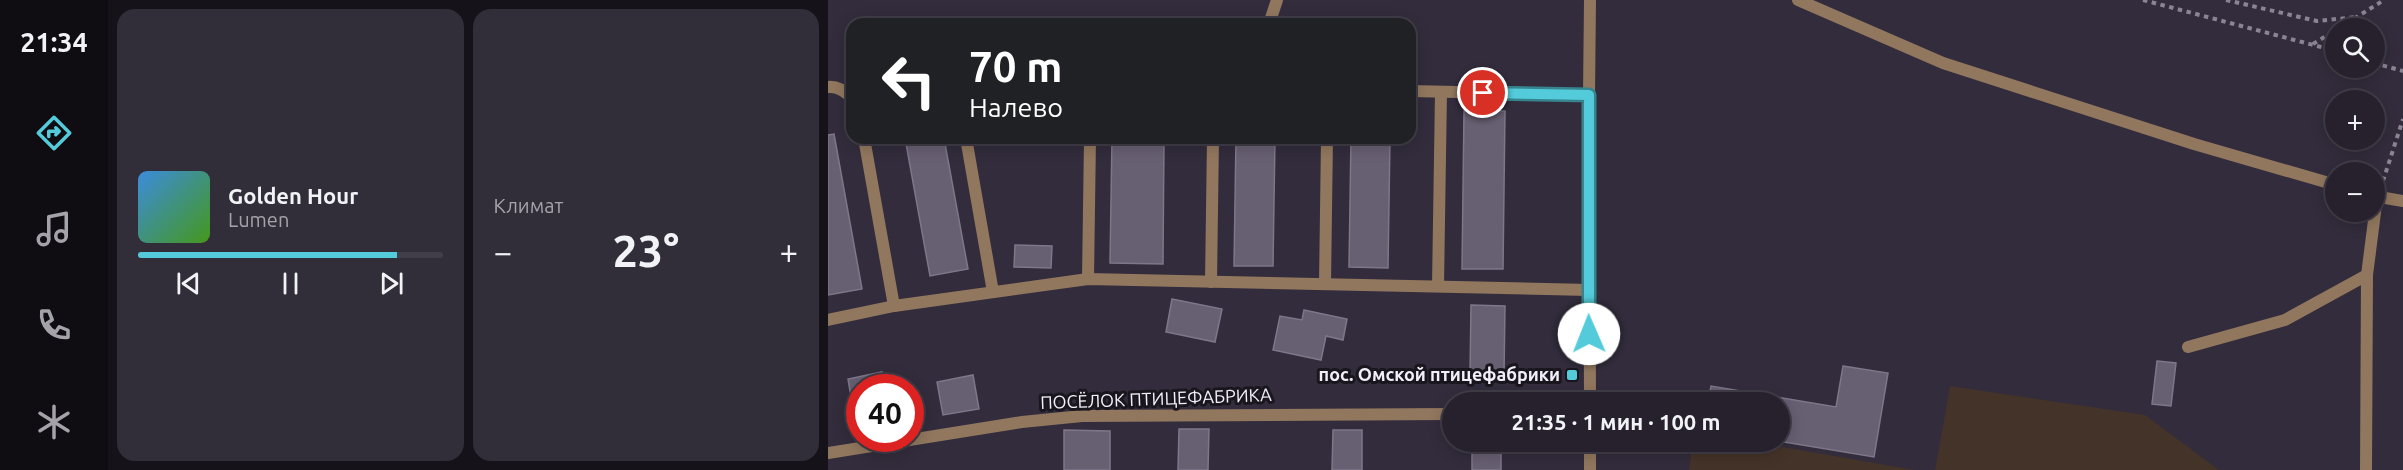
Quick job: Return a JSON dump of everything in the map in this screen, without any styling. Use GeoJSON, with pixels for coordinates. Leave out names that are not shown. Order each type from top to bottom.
{"type":"FeatureCollection","features":[{"type":"Feature","properties":{"kind":"street"},"geometry":{"type":"LineString","coordinates":[[1271,18],[1277,0]]}},
{"type":"Feature","properties":{"kind":"street"},"geometry":{"type":"LineString","coordinates":[[1590,0],[1590,392]]}},
{"type":"Feature","properties":{"kind":"street"},"geometry":{"type":"LineString","coordinates":[[1798,0],[1943,63],[2194,144],[2325,181]]}},
{"type":"Feature","properties":{"kind":"street"},"geometry":{"type":"LineString","coordinates":[[828,87],[833,86],[846,92]]}},
{"type":"Feature","properties":{"kind":"street"},"geometry":{"type":"LineString","coordinates":[[1416,91],[1589,95]]}},
{"type":"Feature","properties":{"kind":"street"},"geometry":{"type":"LineString","coordinates":[[1438,286],[1441,92]]}},
{"type":"Feature","properties":{"kind":"street"},"geometry":{"type":"LineString","coordinates":[[865,144],[894,306]]}},
{"type":"Feature","properties":{"kind":"street"},"geometry":{"type":"LineString","coordinates":[[967,144],[993,292]]}},
{"type":"Feature","properties":{"kind":"street"},"geometry":{"type":"LineString","coordinates":[[1088,279],[1090,144]]}},
{"type":"Feature","properties":{"kind":"street"},"geometry":{"type":"LineString","coordinates":[[1211,282],[1213,144]]}},
{"type":"Feature","properties":{"kind":"street"},"geometry":{"type":"LineString","coordinates":[[1325,284],[1327,144]]}},
{"type":"Feature","properties":{"kind":"street"},"geometry":{"type":"LineString","coordinates":[[2385,198],[2403,201]]}},
{"type":"Feature","properties":{"kind":"street"},"geometry":{"type":"LineString","coordinates":[[2366,470],[2367,275],[2373,222]]}},
{"type":"Feature","properties":{"kind":"street"},"geometry":{"type":"LineString","coordinates":[[2188,347],[2285,320],[2367,275]]}},
{"type":"Feature","properties":{"kind":"street"},"geometry":{"type":"LineString","coordinates":[[828,320],[894,306],[1088,279],[1589,290]]}},
{"type":"Feature","properties":{"kind":"street","name":"ПОСЁЛОК ПТИЦЕФАБРИКА"},"geometry":{"type":"LineString","coordinates":[[828,453],[1022,422],[1082,416],[1442,414]]}},
{"type":"Feature","properties":{"kind":"street"},"geometry":{"type":"LineString","coordinates":[[1590,452],[1590,470]]}},
{"type":"Feature","properties":{"kind":"path"},"geometry":{"type":"LineString","coordinates":[[2143,0],[2325,48]]}},
{"type":"Feature","properties":{"kind":"path"},"geometry":{"type":"LineString","coordinates":[[2226,0],[2317,21],[2357,17],[2385,0]]}},
{"type":"Feature","properties":{"kind":"path"},"geometry":{"type":"LineString","coordinates":[[2312,45],[2325,37]]}},
{"type":"Feature","properties":{"kind":"path"},"geometry":{"type":"LineString","coordinates":[[2385,66],[2403,71]]}},
{"type":"Feature","properties":{"kind":"path"},"geometry":{"type":"LineString","coordinates":[[2385,170],[2403,119]]}},
{"type":"Feature","properties":{"kind":"shaded area"},"geometry":{"type":"Polygon","coordinates":[[[1950,386],[2145,415],[2219,470],[1935,470],[1950,386]]]}},
{"type":"Feature","properties":{"kind":"shaded area"},"geometry":{"type":"Polygon","coordinates":[[[1790,448],[1915,470],[1689,470],[1691,452],[1790,452],[1790,448]]]}},
{"type":"Feature","properties":{"kind":"building"},"geometry":{"type":"Polygon","coordinates":[[[1464,111],[1505,111],[1503,269],[1462,269],[1464,111]]]}},
{"type":"Feature","properties":{"kind":"building"},"geometry":{"type":"Polygon","coordinates":[[[834,134],[862,289],[828,295],[828,135],[834,134]]]}},
{"type":"Feature","properties":{"kind":"building"},"geometry":{"type":"Polygon","coordinates":[[[906,144],[945,144],[968,269],[930,276],[906,144]]]}},
{"type":"Feature","properties":{"kind":"building"},"geometry":{"type":"Polygon","coordinates":[[[1112,144],[1164,144],[1163,264],[1110,263],[1112,144]]]}},
{"type":"Feature","properties":{"kind":"building"},"geometry":{"type":"Polygon","coordinates":[[[1236,144],[1275,144],[1273,266],[1234,266],[1236,144]]]}},
{"type":"Feature","properties":{"kind":"building"},"geometry":{"type":"Polygon","coordinates":[[[1351,144],[1390,144],[1388,268],[1349,267],[1351,144]]]}},
{"type":"Feature","properties":{"kind":"building"},"geometry":{"type":"Polygon","coordinates":[[[1015,245],[1052,246],[1051,268],[1014,267],[1015,245]]]}},
{"type":"Feature","properties":{"kind":"building"},"geometry":{"type":"Polygon","coordinates":[[[1172,299],[1222,309],[1215,342],[1166,332],[1172,299]]]}},
{"type":"Feature","properties":{"kind":"building"},"geometry":{"type":"Polygon","coordinates":[[[1471,305],[1505,306],[1504,376],[1470,375],[1471,305]]]}},
{"type":"Feature","properties":{"kind":"building"},"geometry":{"type":"Polygon","coordinates":[[[1304,310],[1347,319],[1343,340],[1326,336],[1321,360],[1273,350],[1280,316],[1302,320],[1304,310]]]}},
{"type":"Feature","properties":{"kind":"building"},"geometry":{"type":"Polygon","coordinates":[[[2157,361],[2176,363],[2171,406],[2152,404],[2157,361]]]}},
{"type":"Feature","properties":{"kind":"building"},"geometry":{"type":"Polygon","coordinates":[[[1843,366],[1888,373],[1874,457],[1790,443],[1790,399],[1836,407],[1843,366]]]}},
{"type":"Feature","properties":{"kind":"building"},"geometry":{"type":"Polygon","coordinates":[[[973,375],[979,409],[943,415],[937,382],[973,375]]]}},
{"type":"Feature","properties":{"kind":"building"},"geometry":{"type":"Polygon","coordinates":[[[1711,386],[1747,392],[1710,392],[1711,386]]]}},
{"type":"Feature","properties":{"kind":"building"},"geometry":{"type":"Polygon","coordinates":[[[1179,429],[1209,429],[1208,470],[1178,470],[1179,429]]]}},
{"type":"Feature","properties":{"kind":"building"},"geometry":{"type":"Polygon","coordinates":[[[1064,430],[1110,431],[1110,470],[1064,470],[1064,430]]]}},
{"type":"Feature","properties":{"kind":"building"},"geometry":{"type":"Polygon","coordinates":[[[1333,430],[1362,430],[1362,470],[1332,470],[1333,430]]]}},
{"type":"Feature","properties":{"kind":"building"},"geometry":{"type":"Polygon","coordinates":[[[1472,452],[1501,452],[1501,470],[1472,470],[1472,452]]]}},
{"type":"Feature","properties":{"kind":"place","name":"пос. Омской птицефабрики"},"geometry":{"type":"Point","coordinates":[1572,375]}},
{"type":"Feature","properties":{"kind":"route"},"geometry":{"type":"LineString","coordinates":[[1483,93],[1589,95],[1589,334]]}}]}
